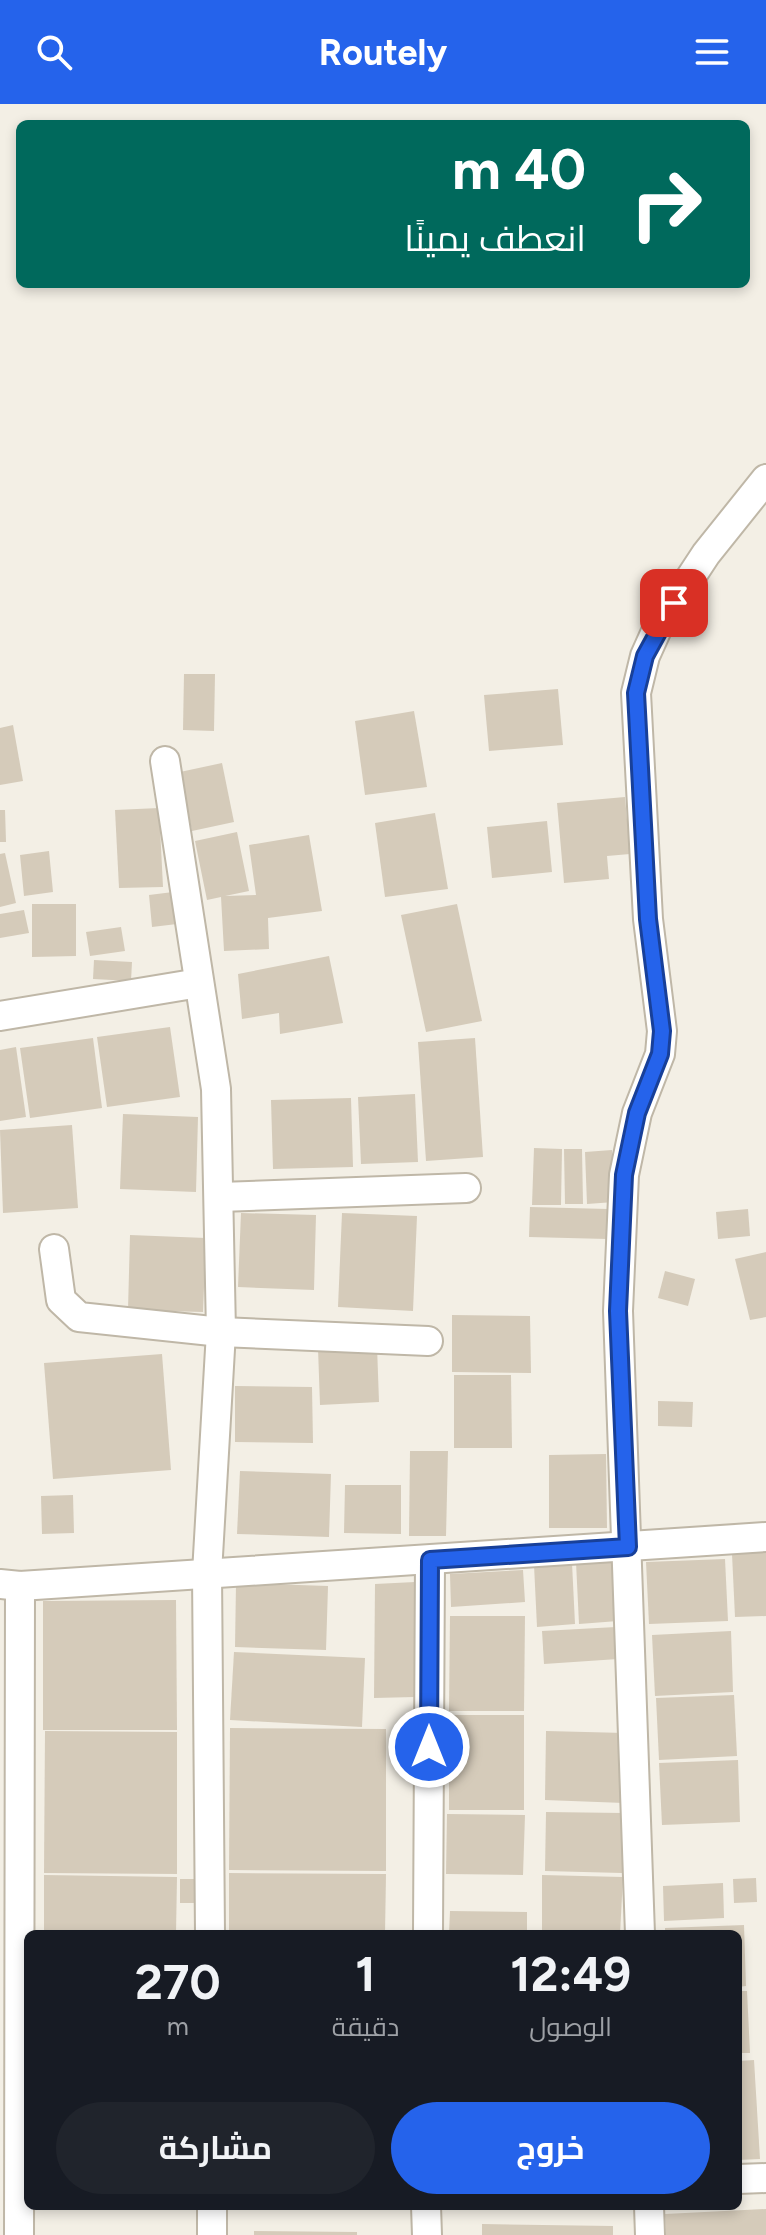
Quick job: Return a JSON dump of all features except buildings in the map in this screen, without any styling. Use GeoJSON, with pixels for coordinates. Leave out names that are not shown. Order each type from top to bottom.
{"type":"FeatureCollection","features":[{"type":"Feature","properties":{"kind":"street"},"geometry":{"type":"LineString","coordinates":[[640,1930],[618,1311],[624,1175],[637,1113],[660,1054],[662,1031],[648,919],[636,693],[645,656],[658,627],[706,554],[766,479]]}},
{"type":"Feature","properties":{"kind":"street"},"geometry":{"type":"LineString","coordinates":[[165,761],[216,1089],[221,1332],[207,1573],[210,1930]]}},
{"type":"Feature","properties":{"kind":"street"},"geometry":{"type":"LineString","coordinates":[[0,1016],[199,983]]}},
{"type":"Feature","properties":{"kind":"street"},"geometry":{"type":"LineString","coordinates":[[220,1197],[466,1188]]}},
{"type":"Feature","properties":{"kind":"street"},"geometry":{"type":"LineString","coordinates":[[54,1249],[61,1300],[79,1317],[221,1332],[428,1341]]}},
{"type":"Feature","properties":{"kind":"street"},"geometry":{"type":"LineString","coordinates":[[19,2235],[24,2199],[10,1585],[766,1537]]}},
{"type":"Feature","properties":{"kind":"street"},"geometry":{"type":"LineString","coordinates":[[428,1930],[430,1560]]}},
{"type":"Feature","properties":{"kind":"street"},"geometry":{"type":"LineString","coordinates":[[742,2179],[766,2178]]}},
{"type":"Feature","properties":{"kind":"street"},"geometry":{"type":"LineString","coordinates":[[212,2210],[212,2235]]}},
{"type":"Feature","properties":{"kind":"street"},"geometry":{"type":"LineString","coordinates":[[426,2210],[427,2235]]}},
{"type":"Feature","properties":{"kind":"street"},"geometry":{"type":"LineString","coordinates":[[649,2210],[650,2235]]}},
{"type":"Feature","properties":{"kind":"route"},"geometry":{"type":"LineString","coordinates":[[429,1747],[430,1560],[628,1547],[618,1311],[624,1175],[637,1113],[660,1054],[662,1031],[648,919],[636,693],[645,656],[658,627],[674,603]]}}]}
